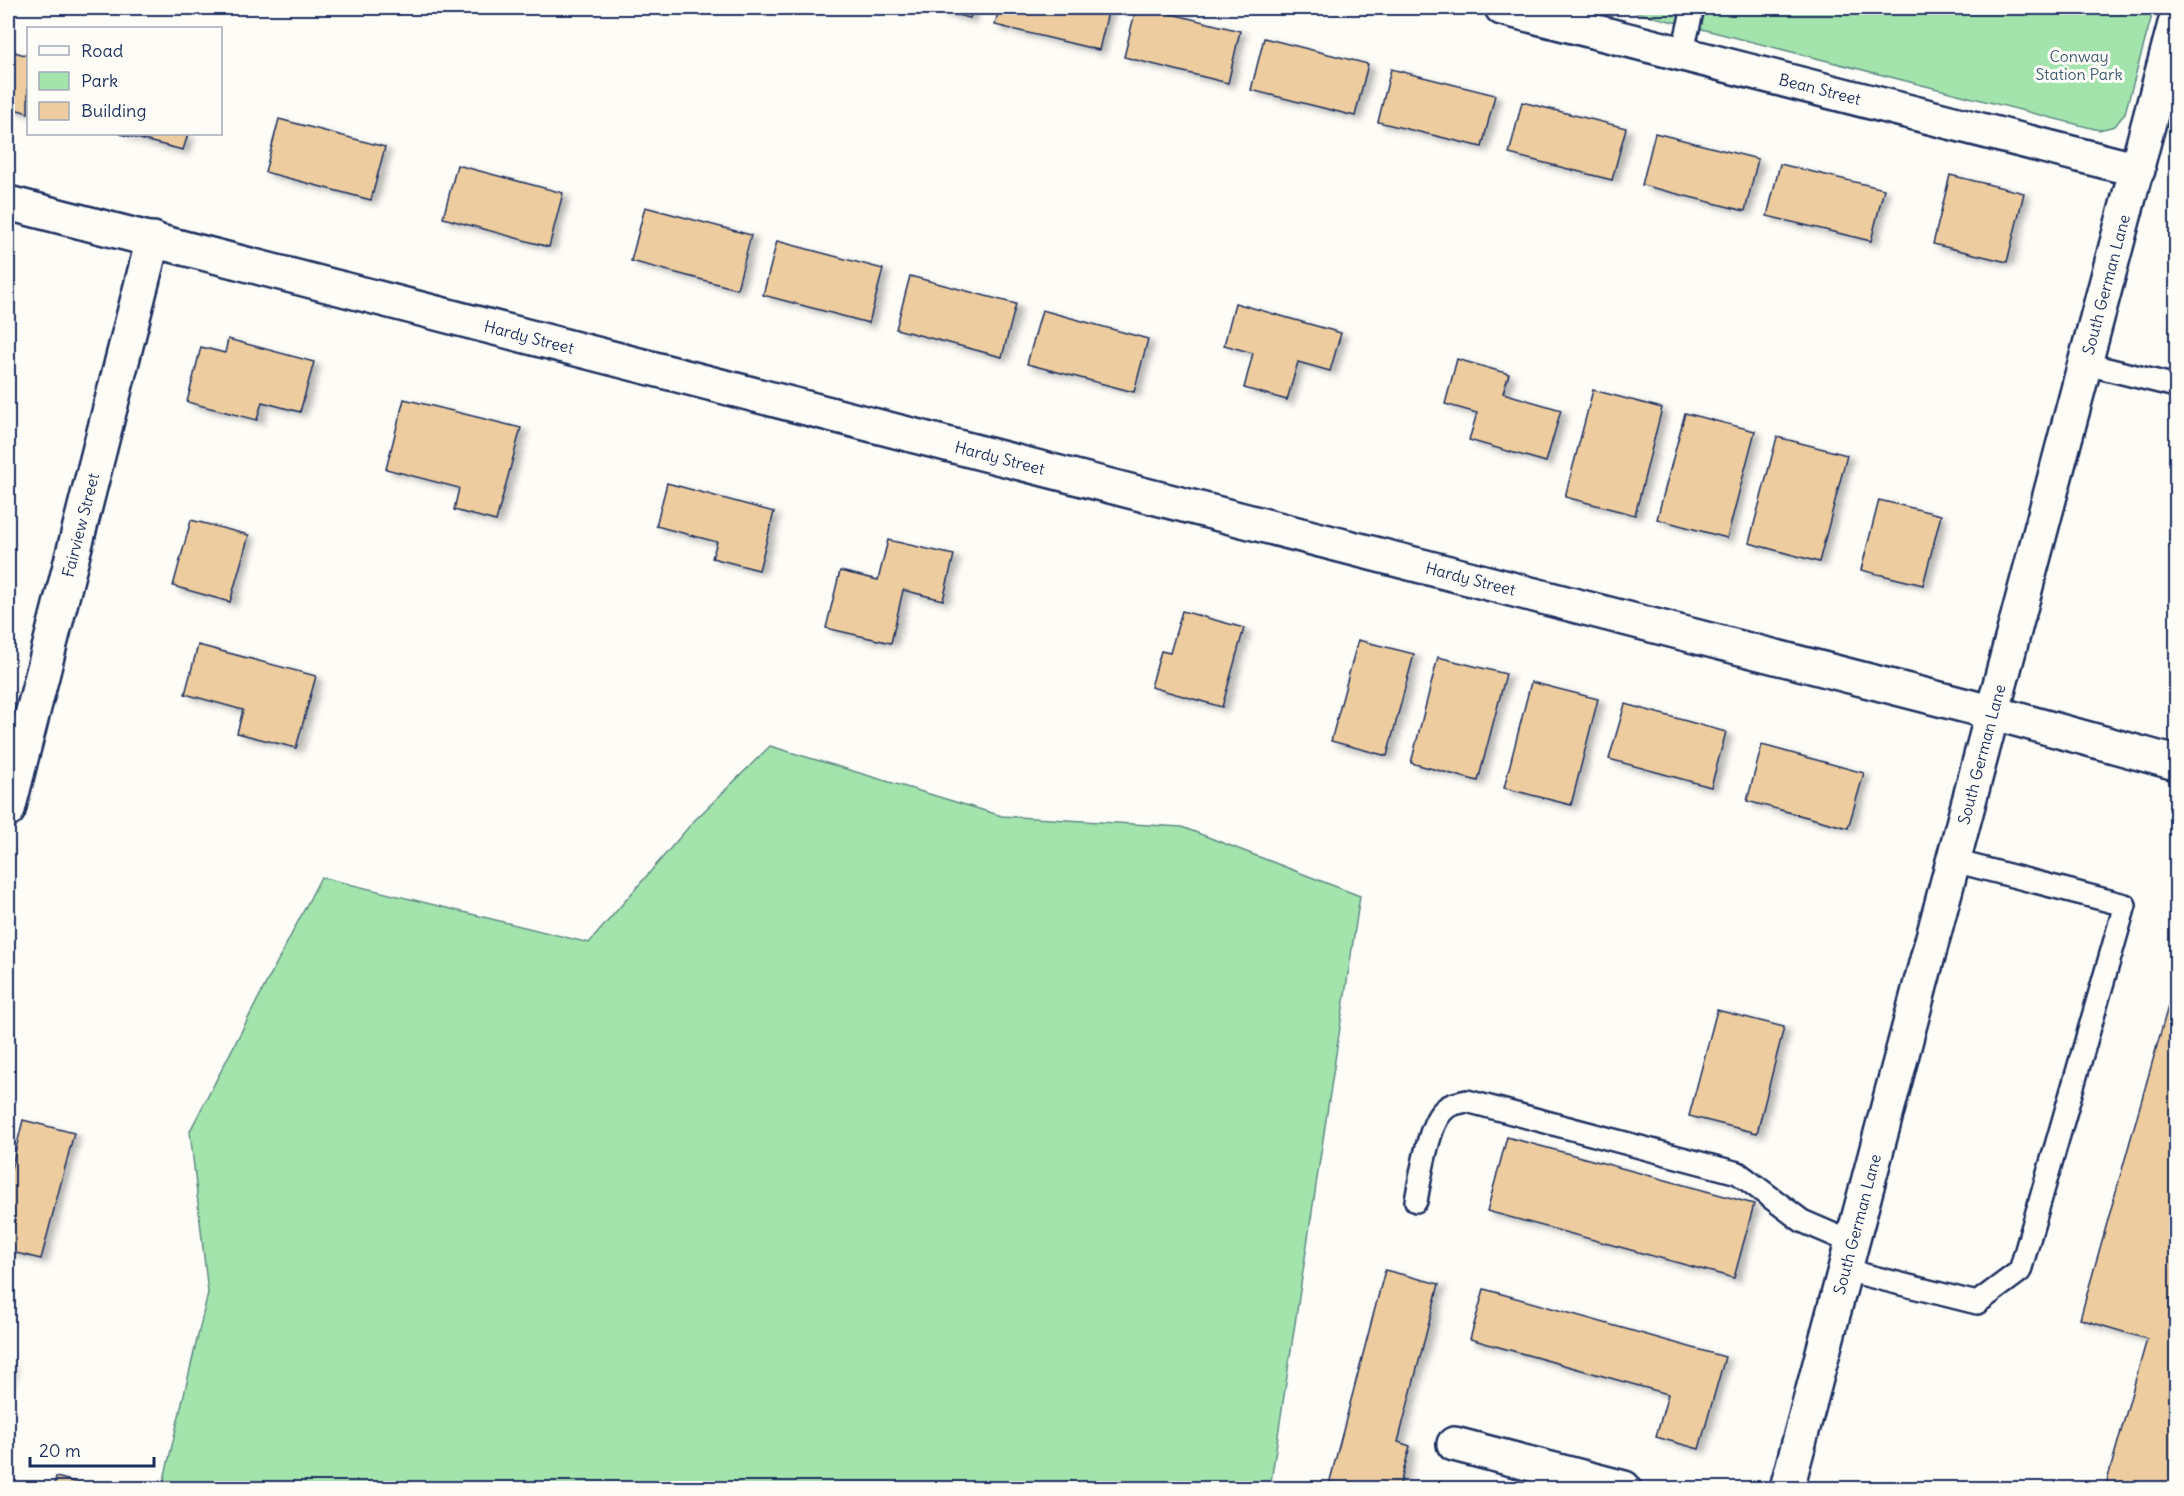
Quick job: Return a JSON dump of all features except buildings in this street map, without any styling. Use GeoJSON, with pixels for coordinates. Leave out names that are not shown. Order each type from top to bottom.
{"type":"FeatureCollection","features":[{"type":"Feature","properties":{"kind":"street","name":"Bean Street"},"geometry":{"type":"LineString","coordinates":[[1502,8],[2138,170]]}},
{"type":"Feature","properties":{"kind":"street","name":"South German Lane"},"geometry":{"type":"LineString","coordinates":[[1787,1488],[2176,20]]}},
{"type":"Feature","properties":{"kind":"street","name":"Hardy Street"},"geometry":{"type":"LineString","coordinates":[[8,203],[1994,713],[2176,763]]}},
{"type":"Feature","properties":{"kind":"street","name":"Fairview Street"},"geometry":{"type":"LineString","coordinates":[[8,810],[153,239]]}},
{"type":"Feature","properties":{"kind":"street"},"geometry":{"type":"LineString","coordinates":[[1454,1444],[1624,1488]]}},
{"type":"Feature","properties":{"kind":"lane"},"geometry":{"type":"LineString","coordinates":[[1682,54],[1693,8]]}},
{"type":"Feature","properties":{"kind":"lane"},"geometry":{"type":"LineString","coordinates":[[2086,364],[2176,386]]}},
{"type":"Feature","properties":{"kind":"lane"},"geometry":{"type":"LineString","coordinates":[[1416,1201],[1433,1125],[1441,1112],[1453,1103],[1467,1101],[1738,1173],[1849,1256],[1977,1303],[2020,1271],[2125,906],[1954,861]]}},
{"type":"Feature","properties":{"kind":"green space","name":"Conway Station Park"},"geometry":{"type":"Polygon","coordinates":[[[1619,8],[2154,8],[2125,113],[2115,126],[2099,130],[1619,8]]]}},
{"type":"Feature","properties":{"kind":"green space"},"geometry":{"type":"Polygon","coordinates":[[[770,746],[1002,816],[1182,827],[1360,896],[1270,1488],[162,1488],[208,1293],[190,1131],[321,877],[589,943],[693,822],[770,746]]]}}]}
